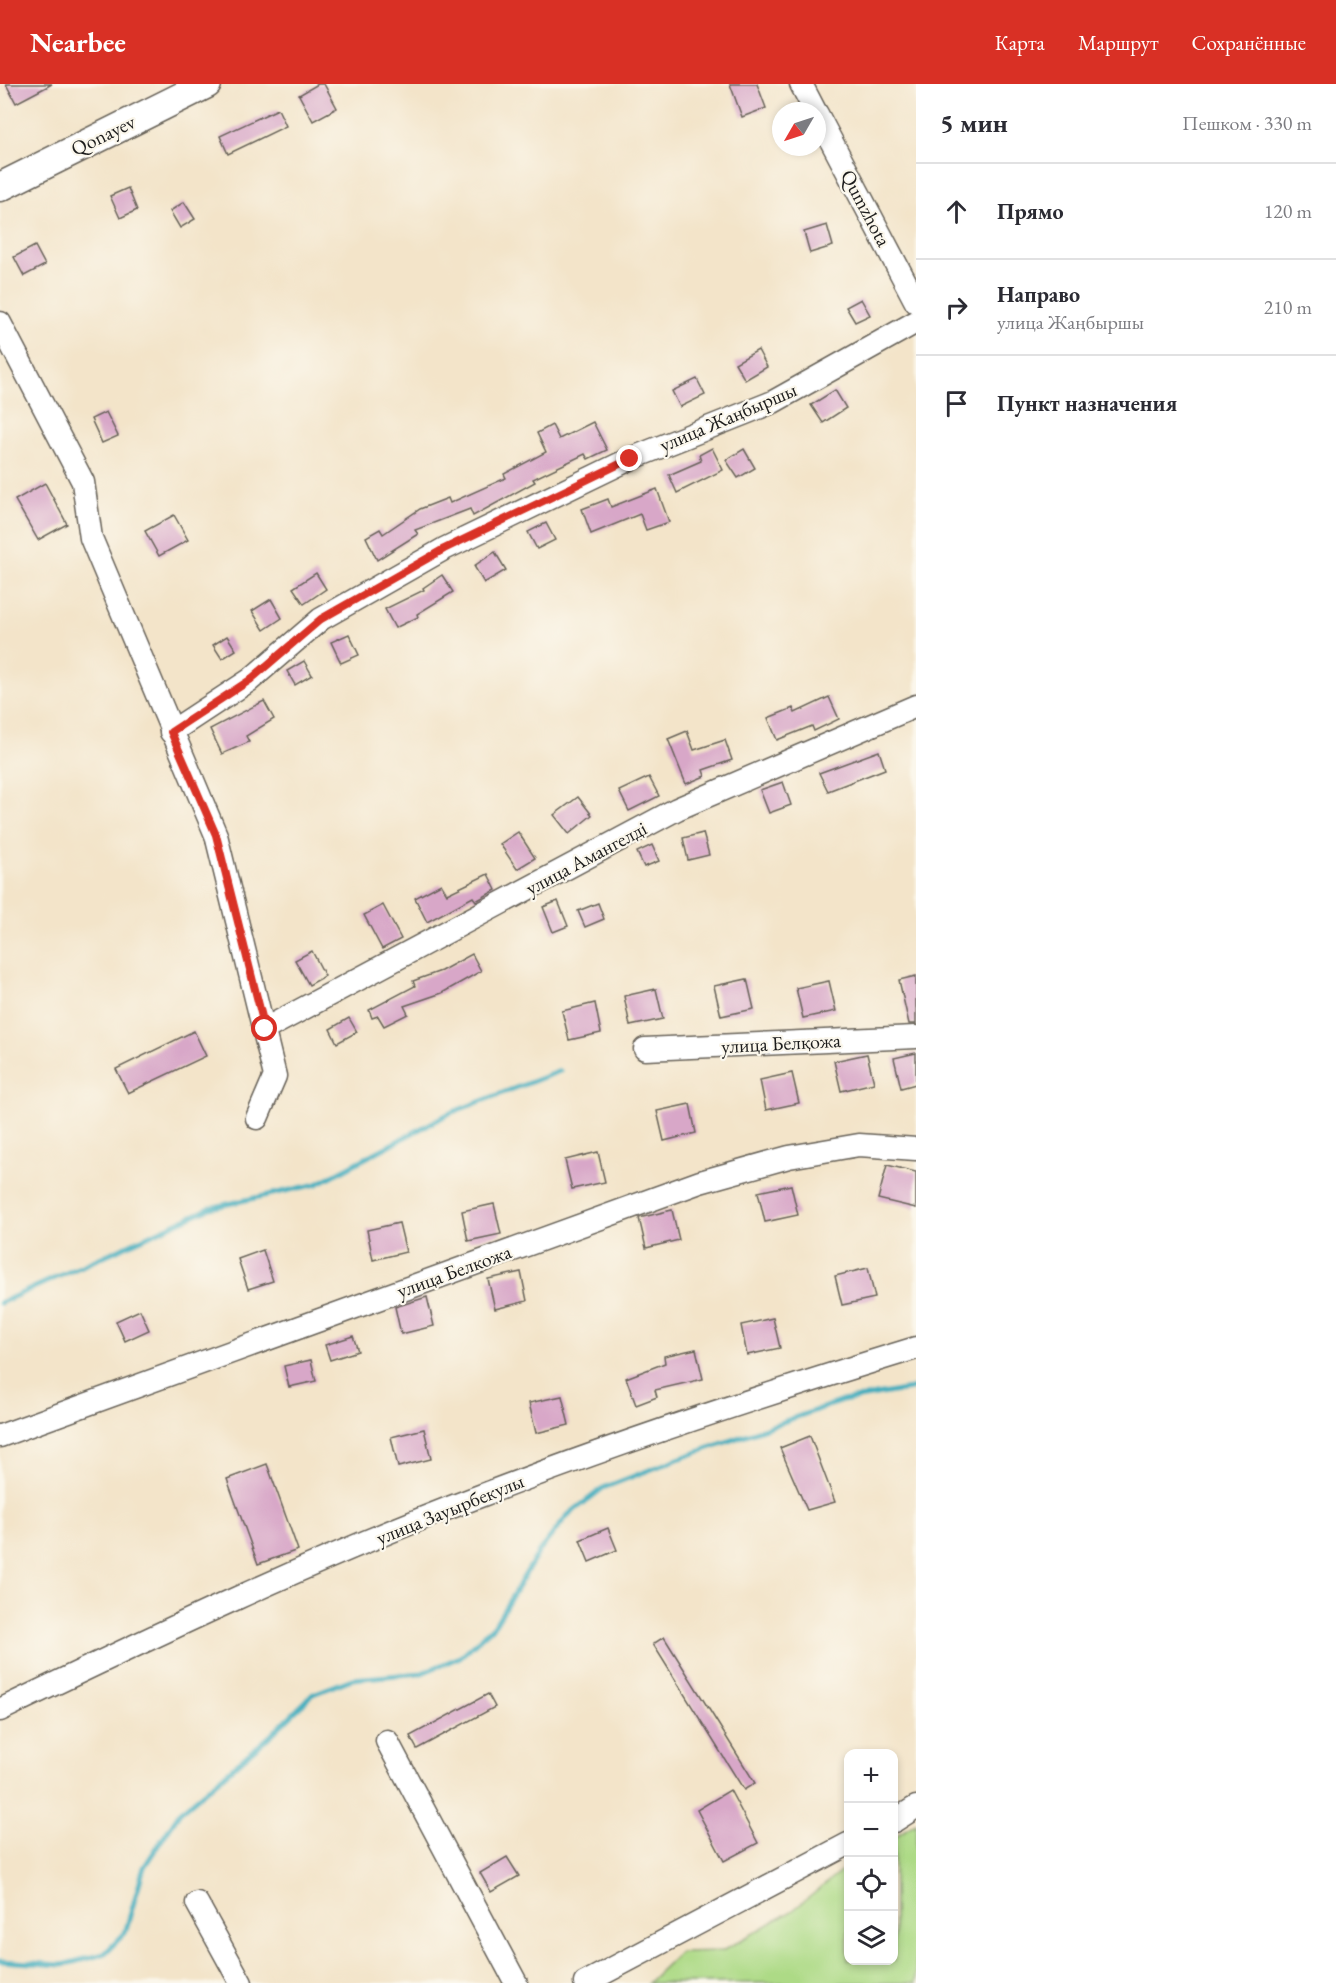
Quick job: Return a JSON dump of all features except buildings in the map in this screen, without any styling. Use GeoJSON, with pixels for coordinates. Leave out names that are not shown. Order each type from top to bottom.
{"type":"FeatureCollection","features":[{"type":"Feature","properties":{"kind":"main road","name":"Qonayev"},"geometry":{"type":"LineString","coordinates":[[0,187],[207,84]]}},
{"type":"Feature","properties":{"kind":"street","name":"Qumzhota"},"geometry":{"type":"LineString","coordinates":[[801,84],[810,102]]}},
{"type":"Feature","properties":{"kind":"street","name":"Qumzhota"},"geometry":{"type":"LineString","coordinates":[[826,132],[916,302]]}},
{"type":"Feature","properties":{"kind":"street","name":"улица Жаңбыршы"},"geometry":{"type":"LineString","coordinates":[[171,732],[250,680],[321,619],[444,549],[630,459],[773,402],[916,322]]}},
{"type":"Feature","properties":{"kind":"street"},"geometry":{"type":"LineString","coordinates":[[0,323],[83,482],[91,538],[216,835],[275,1076],[257,1118]]}},
{"type":"Feature","properties":{"kind":"street","name":"улица Амангелді"},"geometry":{"type":"LineString","coordinates":[[265,1029],[677,809],[916,706]]}},
{"type":"Feature","properties":{"kind":"street","name":"улица Белқожа"},"geometry":{"type":"LineString","coordinates":[[645,1049],[916,1037]]}},
{"type":"Feature","properties":{"kind":"street","name":"улица Белкожа"},"geometry":{"type":"LineString","coordinates":[[0,1436],[700,1182],[789,1157],[859,1145],[916,1149]]}},
{"type":"Feature","properties":{"kind":"street","name":"улица Зауырбекулы"},"geometry":{"type":"LineString","coordinates":[[0,1710],[239,1596],[478,1496],[718,1409],[916,1348]]}},
{"type":"Feature","properties":{"kind":"street"},"geometry":{"type":"LineString","coordinates":[[387,1741],[516,1983]]}},
{"type":"Feature","properties":{"kind":"street"},"geometry":{"type":"LineString","coordinates":[[898,1818],[916,1807]]}},
{"type":"Feature","properties":{"kind":"street"},"geometry":{"type":"LineString","coordinates":[[585,1983],[844,1847]]}},
{"type":"Feature","properties":{"kind":"street"},"geometry":{"type":"LineString","coordinates":[[197,1903],[241,1983]]}},
{"type":"Feature","properties":{"kind":"green space"},"geometry":{"type":"Polygon","coordinates":[[[916,1823],[916,1983],[648,1983],[680,1952],[722,1951],[792,1911],[844,1869],[844,1965],[898,1965],[898,1834],[916,1823]]]}},
{"type":"Feature","properties":{"kind":"waterway"},"geometry":{"type":"LineString","coordinates":[[0,1303],[210,1208],[317,1184],[450,1113],[560,1071]]}},
{"type":"Feature","properties":{"kind":"waterway"},"geometry":{"type":"LineString","coordinates":[[0,1961],[62,1965],[104,1954],[125,1933],[144,1867],[180,1812],[269,1737],[313,1694],[352,1679],[422,1673],[460,1657],[494,1626],[540,1550],[568,1515],[603,1488],[842,1401],[916,1388]]}},
{"type":"Feature","properties":{"kind":"route"},"geometry":{"type":"LineString","coordinates":[[265,1029],[216,835],[171,732],[250,680],[321,619],[444,549],[630,459]]}}]}
